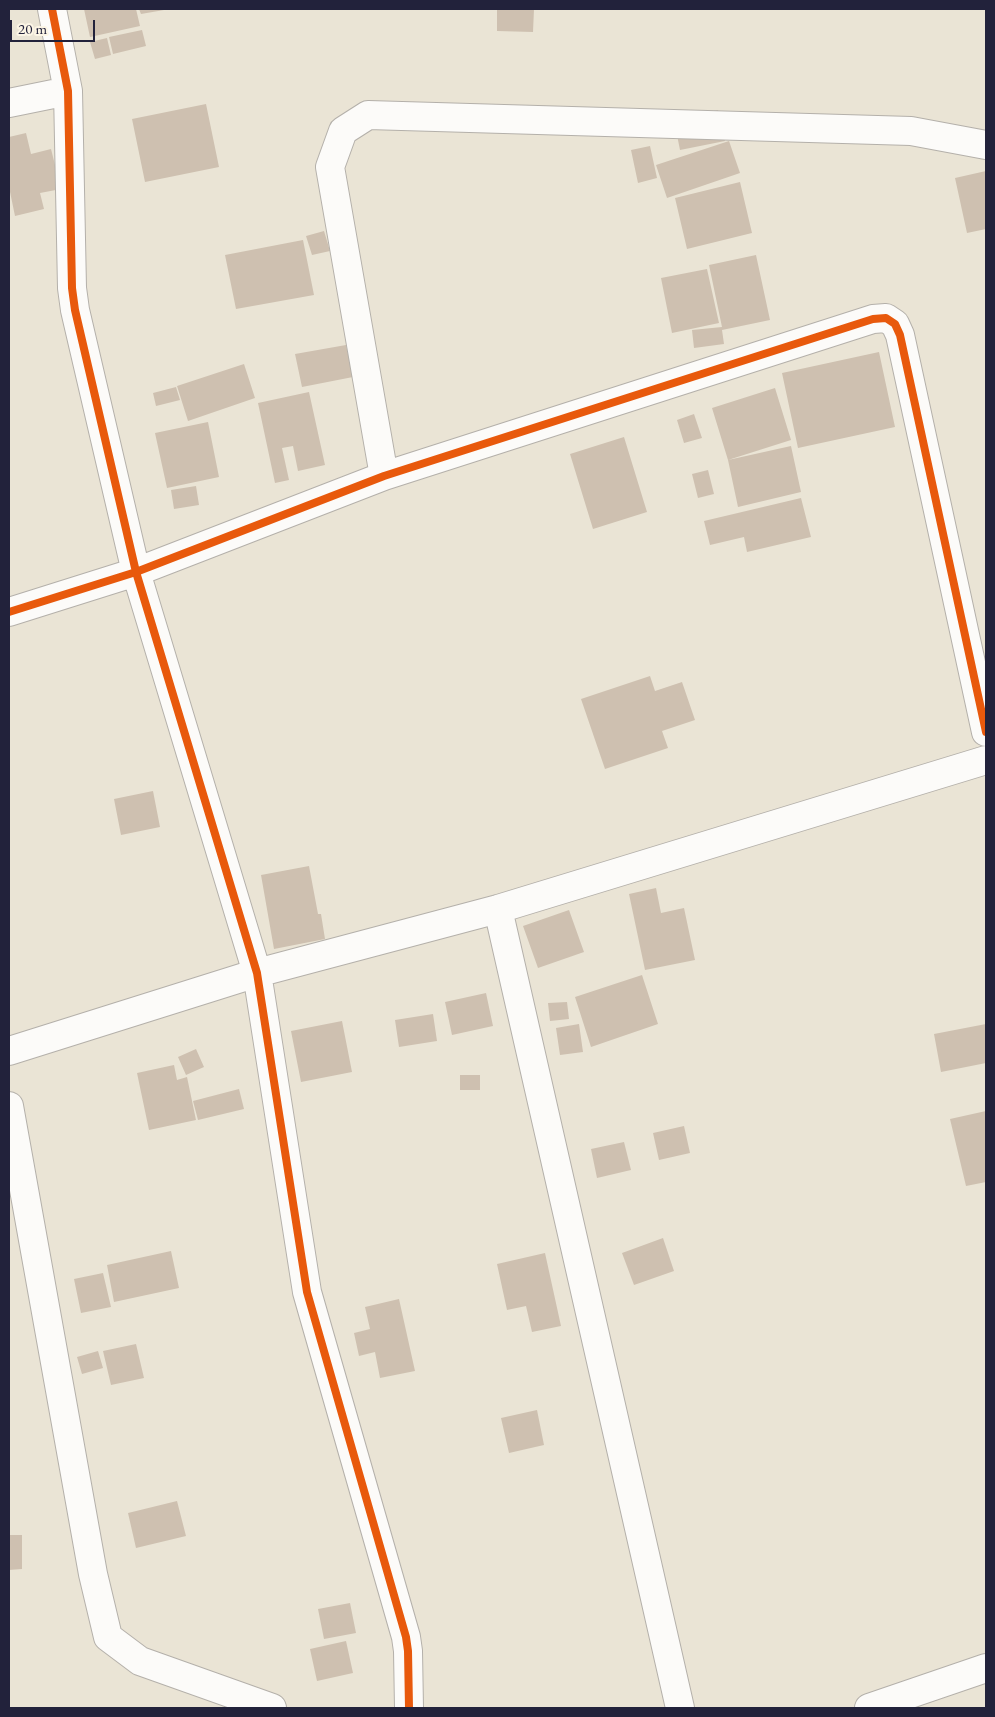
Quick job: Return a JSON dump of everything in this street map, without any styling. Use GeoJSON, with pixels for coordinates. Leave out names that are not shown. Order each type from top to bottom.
{"type":"FeatureCollection","features":[{"type":"Feature","properties":{"kind":"street"},"geometry":{"type":"LineString","coordinates":[[52,9],[68,92],[72,288],[75,310],[136,572],[257,973],[307,1292],[406,1637],[409,1708]]}},
{"type":"Feature","properties":{"kind":"street"},"geometry":{"type":"LineString","coordinates":[[9,103],[68,92]]}},
{"type":"Feature","properties":{"kind":"street"},"geometry":{"type":"LineString","coordinates":[[384,476],[330,167],[343,130],[368,115],[911,131],[986,145]]}},
{"type":"Feature","properties":{"kind":"street"},"geometry":{"type":"LineString","coordinates":[[9,612],[136,572],[384,476],[873,319],[886,318],[895,324],[900,335],[986,732]]}},
{"type":"Feature","properties":{"kind":"street"},"geometry":{"type":"LineString","coordinates":[[9,1051],[257,973],[498,909],[986,760]]}},
{"type":"Feature","properties":{"kind":"street"},"geometry":{"type":"LineString","coordinates":[[498,909],[680,1708]]}},
{"type":"Feature","properties":{"kind":"street"},"geometry":{"type":"LineString","coordinates":[[9,1106],[93,1574],[108,1637],[140,1661],[272,1708]]}},
{"type":"Feature","properties":{"kind":"street"},"geometry":{"type":"LineString","coordinates":[[869,1708],[926,1699],[986,1668]]}},
{"type":"Feature","properties":{"kind":"building"},"geometry":{"type":"Polygon","coordinates":[[[84,9],[136,9],[140,26],[90,37],[84,9]]]}},
{"type":"Feature","properties":{"kind":"building"},"geometry":{"type":"Polygon","coordinates":[[[139,9],[164,9],[164,10],[141,14],[139,9]]]}},
{"type":"Feature","properties":{"kind":"building"},"geometry":{"type":"Polygon","coordinates":[[[497,9],[534,9],[533,32],[497,31],[497,9]]]}},
{"type":"Feature","properties":{"kind":"building"},"geometry":{"type":"Polygon","coordinates":[[[142,30],[146,46],[113,54],[109,37],[142,30]]]}},
{"type":"Feature","properties":{"kind":"building"},"geometry":{"type":"Polygon","coordinates":[[[107,38],[111,55],[95,59],[90,42],[107,38]]]}},
{"type":"Feature","properties":{"kind":"building"},"geometry":{"type":"Polygon","coordinates":[[[206,104],[219,167],[145,182],[132,119],[206,104]]]}},
{"type":"Feature","properties":{"kind":"building"},"geometry":{"type":"Polygon","coordinates":[[[718,110],[725,141],[680,150],[674,120],[718,110]]]}},
{"type":"Feature","properties":{"kind":"building"},"geometry":{"type":"Polygon","coordinates":[[[26,133],[31,154],[51,149],[61,189],[40,193],[44,209],[15,216],[9,187],[9,137],[26,133]]]}},
{"type":"Feature","properties":{"kind":"building"},"geometry":{"type":"Polygon","coordinates":[[[729,141],[740,173],[667,198],[656,165],[729,141]]]}},
{"type":"Feature","properties":{"kind":"building"},"geometry":{"type":"Polygon","coordinates":[[[650,146],[657,178],[638,183],[631,150],[650,146]]]}},
{"type":"Feature","properties":{"kind":"building"},"geometry":{"type":"Polygon","coordinates":[[[986,171],[986,229],[967,233],[955,178],[986,171]]]}},
{"type":"Feature","properties":{"kind":"building"},"geometry":{"type":"Polygon","coordinates":[[[740,182],[752,233],[687,249],[675,198],[740,182]]]}},
{"type":"Feature","properties":{"kind":"building"},"geometry":{"type":"Polygon","coordinates":[[[324,231],[330,251],[312,255],[306,236],[324,231]]]}},
{"type":"Feature","properties":{"kind":"building"},"geometry":{"type":"Polygon","coordinates":[[[303,240],[314,295],[236,309],[225,255],[303,240]]]}},
{"type":"Feature","properties":{"kind":"building"},"geometry":{"type":"Polygon","coordinates":[[[756,255],[770,320],[722,330],[724,344],[694,348],[692,330],[722,327],[709,265],[756,255]]]}},
{"type":"Feature","properties":{"kind":"building"},"geometry":{"type":"Polygon","coordinates":[[[707,269],[719,323],[672,333],[661,278],[707,269]]]}},
{"type":"Feature","properties":{"kind":"building"},"geometry":{"type":"Polygon","coordinates":[[[346,345],[353,377],[302,387],[295,354],[346,345]]]}},
{"type":"Feature","properties":{"kind":"building"},"geometry":{"type":"Polygon","coordinates":[[[879,352],[895,427],[798,448],[782,373],[879,352]]]}},
{"type":"Feature","properties":{"kind":"building"},"geometry":{"type":"Polygon","coordinates":[[[244,364],[255,398],[188,421],[177,386],[244,364]]]}},
{"type":"Feature","properties":{"kind":"building"},"geometry":{"type":"Polygon","coordinates":[[[176,387],[180,400],[156,406],[153,393],[176,387]]]}},
{"type":"Feature","properties":{"kind":"building"},"geometry":{"type":"Polygon","coordinates":[[[775,388],[791,440],[728,460],[712,408],[775,388]]]}},
{"type":"Feature","properties":{"kind":"building"},"geometry":{"type":"Polygon","coordinates":[[[309,392],[325,465],[298,471],[293,446],[282,448],[289,480],[275,483],[258,403],[309,392]]]}},
{"type":"Feature","properties":{"kind":"building"},"geometry":{"type":"Polygon","coordinates":[[[694,414],[702,438],[684,443],[677,420],[694,414]]]}},
{"type":"Feature","properties":{"kind":"building"},"geometry":{"type":"Polygon","coordinates":[[[208,422],[219,477],[167,488],[155,433],[208,422]]]}},
{"type":"Feature","properties":{"kind":"building"},"geometry":{"type":"Polygon","coordinates":[[[624,437],[647,512],[593,529],[570,454],[624,437]]]}},
{"type":"Feature","properties":{"kind":"building"},"geometry":{"type":"Polygon","coordinates":[[[791,446],[801,492],[738,507],[728,460],[791,446]]]}},
{"type":"Feature","properties":{"kind":"building"},"geometry":{"type":"Polygon","coordinates":[[[708,470],[714,494],[698,498],[692,474],[708,470]]]}},
{"type":"Feature","properties":{"kind":"building"},"geometry":{"type":"Polygon","coordinates":[[[196,486],[199,505],[174,509],[171,490],[196,486]]]}},
{"type":"Feature","properties":{"kind":"building"},"geometry":{"type":"Polygon","coordinates":[[[801,498],[811,537],[747,552],[744,537],[710,545],[704,521],[801,498]]]}},
{"type":"Feature","properties":{"kind":"building"},"geometry":{"type":"Polygon","coordinates":[[[650,676],[655,691],[682,682],[695,720],[662,731],[668,748],[605,769],[581,699],[650,676]]]}},
{"type":"Feature","properties":{"kind":"building"},"geometry":{"type":"Polygon","coordinates":[[[153,791],[160,827],[121,835],[114,799],[153,791]]]}},
{"type":"Feature","properties":{"kind":"building"},"geometry":{"type":"Polygon","coordinates":[[[309,866],[325,939],[274,949],[261,875],[309,866]]]}},
{"type":"Feature","properties":{"kind":"building"},"geometry":{"type":"Polygon","coordinates":[[[656,888],[661,913],[684,908],[695,960],[645,970],[629,894],[656,888]]]}},
{"type":"Feature","properties":{"kind":"building"},"geometry":{"type":"Polygon","coordinates":[[[569,910],[584,952],[538,968],[523,926],[569,910]]]}},
{"type":"Feature","properties":{"kind":"building"},"geometry":{"type":"Polygon","coordinates":[[[642,975],[658,1024],[591,1047],[575,997],[642,975]]]}},
{"type":"Feature","properties":{"kind":"building"},"geometry":{"type":"Polygon","coordinates":[[[486,993],[493,1026],[452,1035],[445,1002],[486,993]]]}},
{"type":"Feature","properties":{"kind":"building"},"geometry":{"type":"Polygon","coordinates":[[[567,1002],[569,1019],[550,1021],[548,1003],[567,1002]]]}},
{"type":"Feature","properties":{"kind":"building"},"geometry":{"type":"Polygon","coordinates":[[[433,1014],[437,1041],[399,1047],[395,1020],[433,1014]]]}},
{"type":"Feature","properties":{"kind":"building"},"geometry":{"type":"Polygon","coordinates":[[[342,1021],[352,1072],[301,1082],[291,1031],[342,1021]]]}},
{"type":"Feature","properties":{"kind":"building"},"geometry":{"type":"Polygon","coordinates":[[[579,1024],[583,1052],[560,1055],[556,1028],[579,1024]]]}},
{"type":"Feature","properties":{"kind":"building"},"geometry":{"type":"Polygon","coordinates":[[[986,1024],[986,1063],[941,1072],[934,1034],[986,1024]]]}},
{"type":"Feature","properties":{"kind":"building"},"geometry":{"type":"Polygon","coordinates":[[[196,1049],[204,1067],[186,1075],[178,1057],[196,1049]]]}},
{"type":"Feature","properties":{"kind":"building"},"geometry":{"type":"Polygon","coordinates":[[[174,1065],[177,1080],[187,1077],[196,1120],[149,1130],[137,1073],[174,1065]]]}},
{"type":"Feature","properties":{"kind":"building"},"geometry":{"type":"Polygon","coordinates":[[[460,1075],[480,1075],[480,1090],[460,1090],[460,1075]]]}},
{"type":"Feature","properties":{"kind":"building"},"geometry":{"type":"Polygon","coordinates":[[[239,1089],[244,1109],[198,1120],[193,1101],[239,1089]]]}},
{"type":"Feature","properties":{"kind":"building"},"geometry":{"type":"Polygon","coordinates":[[[986,1111],[986,1182],[966,1186],[950,1119],[986,1111]]]}},
{"type":"Feature","properties":{"kind":"building"},"geometry":{"type":"Polygon","coordinates":[[[684,1126],[690,1153],[659,1160],[653,1133],[684,1126]]]}},
{"type":"Feature","properties":{"kind":"building"},"geometry":{"type":"Polygon","coordinates":[[[624,1142],[631,1170],[597,1178],[591,1149],[624,1142]]]}},
{"type":"Feature","properties":{"kind":"building"},"geometry":{"type":"Polygon","coordinates":[[[663,1238],[674,1271],[634,1285],[622,1253],[663,1238]]]}},
{"type":"Feature","properties":{"kind":"building"},"geometry":{"type":"Polygon","coordinates":[[[171,1251],[179,1288],[114,1302],[107,1265],[171,1251]]]}},
{"type":"Feature","properties":{"kind":"building"},"geometry":{"type":"Polygon","coordinates":[[[545,1253],[561,1326],[532,1332],[526,1306],[507,1310],[497,1264],[545,1253]]]}},
{"type":"Feature","properties":{"kind":"building"},"geometry":{"type":"Polygon","coordinates":[[[103,1273],[111,1307],[81,1313],[74,1279],[103,1273]]]}},
{"type":"Feature","properties":{"kind":"building"},"geometry":{"type":"Polygon","coordinates":[[[399,1299],[415,1371],[380,1378],[375,1352],[359,1356],[354,1333],[370,1329],[365,1307],[399,1299]]]}},
{"type":"Feature","properties":{"kind":"building"},"geometry":{"type":"Polygon","coordinates":[[[136,1344],[144,1378],[111,1385],[103,1351],[136,1344]]]}},
{"type":"Feature","properties":{"kind":"building"},"geometry":{"type":"Polygon","coordinates":[[[98,1351],[103,1368],[82,1374],[77,1357],[98,1351]]]}},
{"type":"Feature","properties":{"kind":"building"},"geometry":{"type":"Polygon","coordinates":[[[537,1410],[544,1445],[509,1453],[501,1418],[537,1410]]]}},
{"type":"Feature","properties":{"kind":"building"},"geometry":{"type":"Polygon","coordinates":[[[177,1501],[186,1536],[136,1548],[128,1513],[177,1501]]]}},
{"type":"Feature","properties":{"kind":"building"},"geometry":{"type":"Polygon","coordinates":[[[9,1535],[22,1535],[22,1569],[9,1570],[9,1535]]]}},
{"type":"Feature","properties":{"kind":"building"},"geometry":{"type":"Polygon","coordinates":[[[350,1603],[356,1633],[324,1639],[318,1609],[350,1603]]]}},
{"type":"Feature","properties":{"kind":"building"},"geometry":{"type":"Polygon","coordinates":[[[346,1641],[353,1673],[317,1681],[310,1649],[346,1641]]]}},
{"type":"Feature","properties":{"kind":"cycle path"},"geometry":{"type":"LineString","coordinates":[[52,9],[68,91],[72,288],[75,310],[136,572],[257,973],[307,1292],[406,1637],[409,1708]]}},
{"type":"Feature","properties":{"kind":"cycle path"},"geometry":{"type":"LineString","coordinates":[[9,612],[136,572],[384,476],[873,319],[886,318],[895,324],[900,335],[986,732]]}}]}
